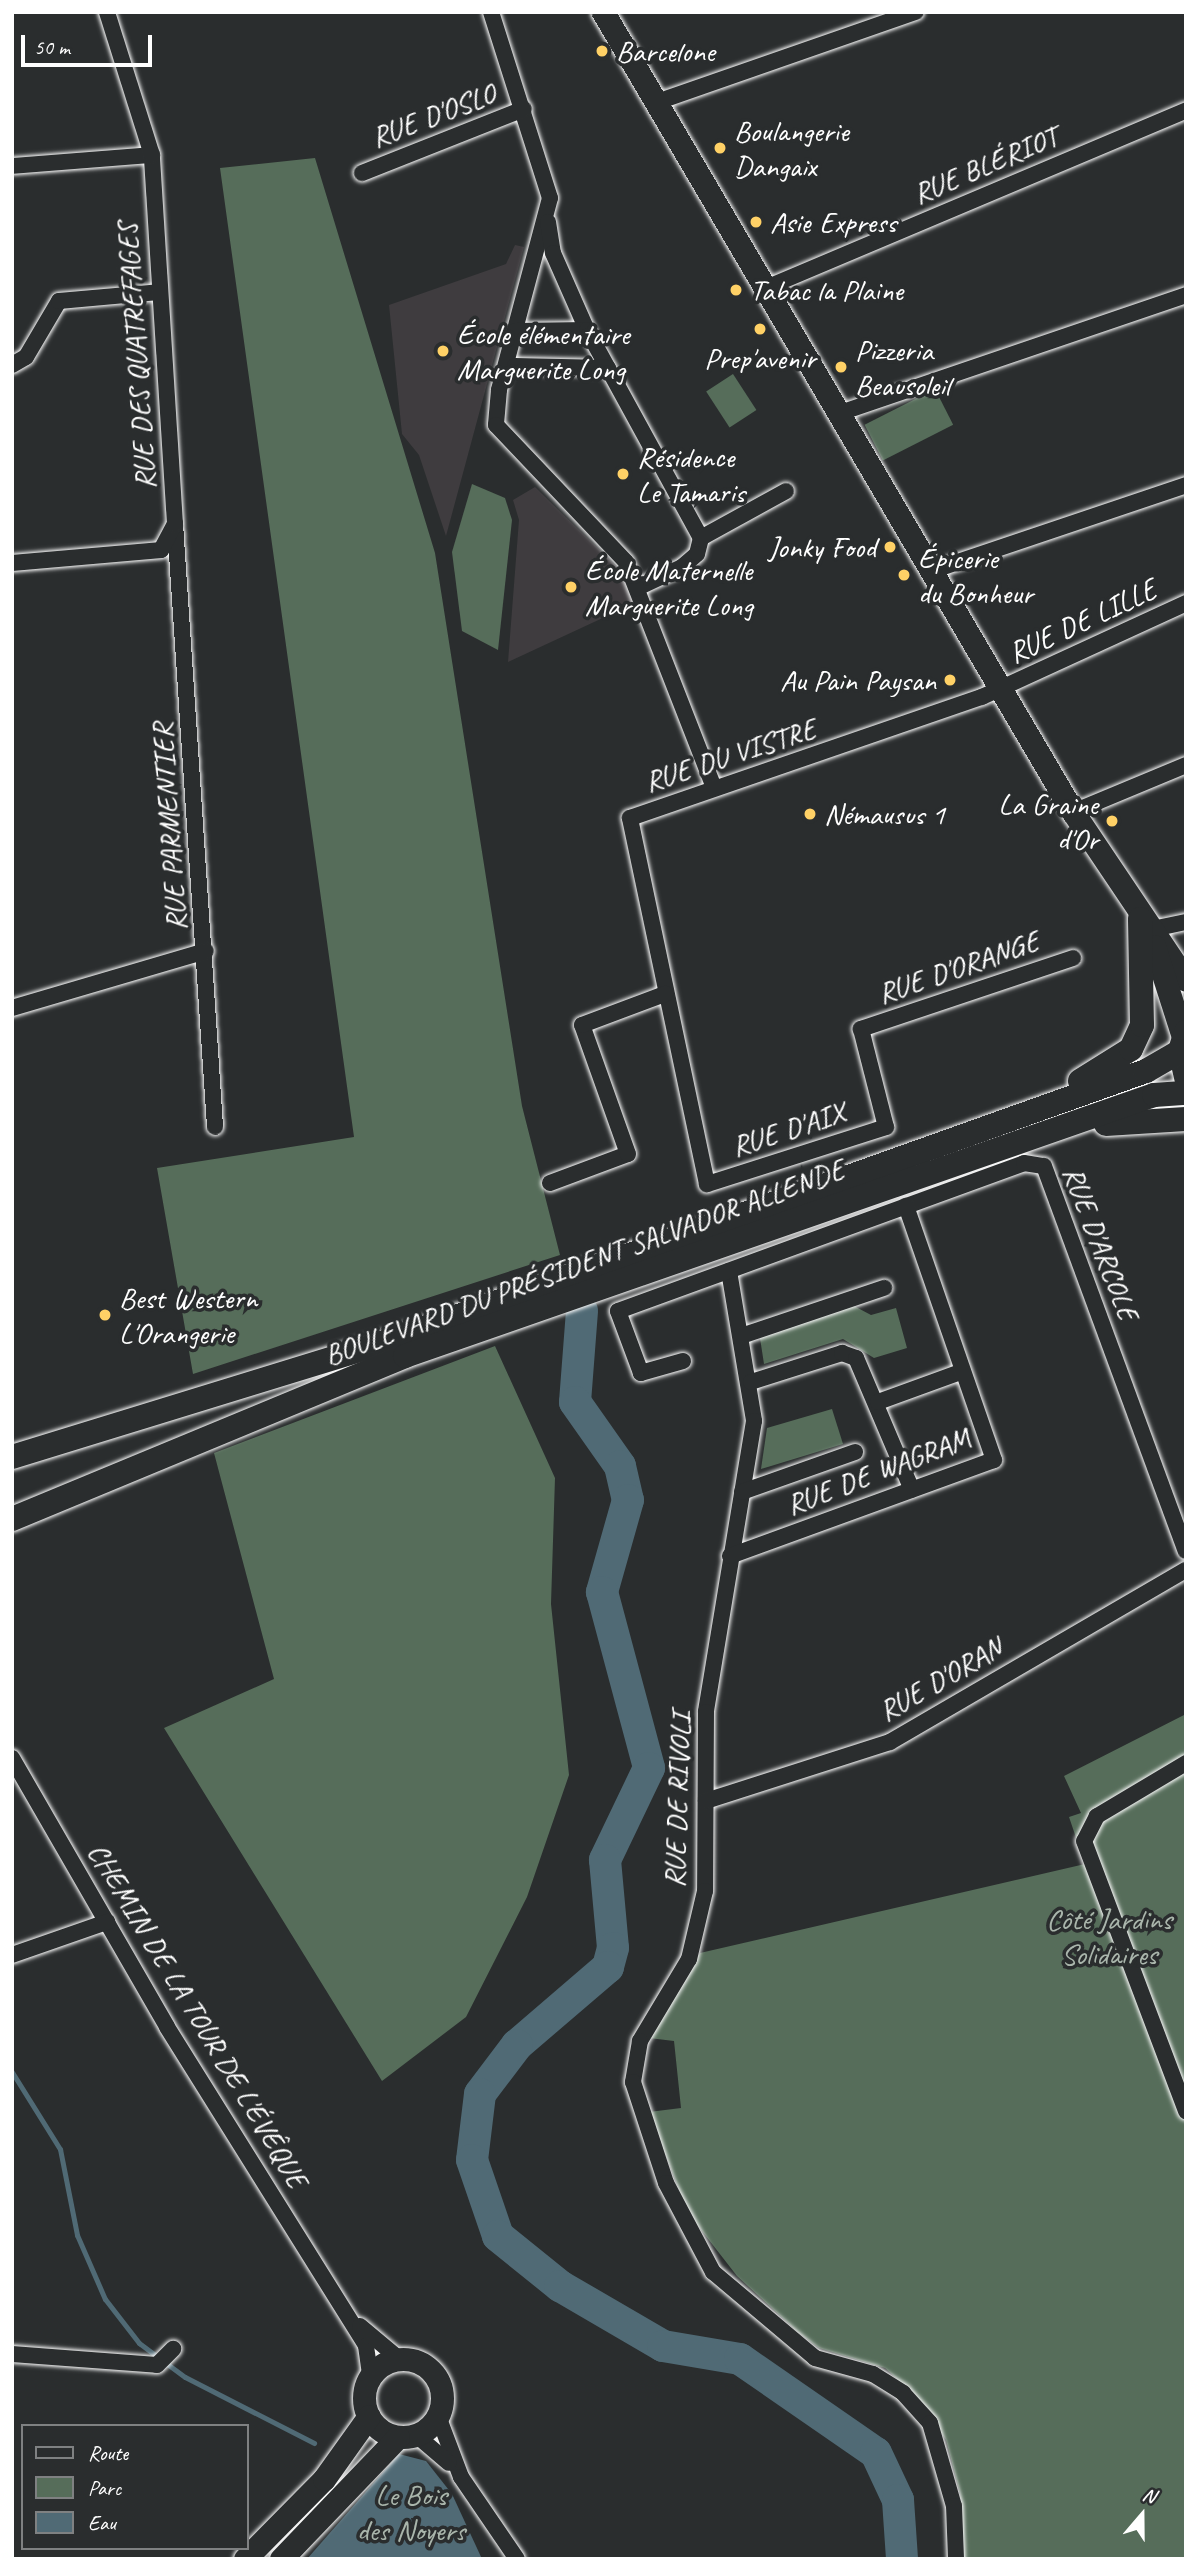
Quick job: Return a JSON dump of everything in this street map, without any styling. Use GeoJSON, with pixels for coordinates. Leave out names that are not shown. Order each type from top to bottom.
{"type":"FeatureCollection","features":[{"type":"Feature","properties":{"kind":"main road"},"geometry":{"type":"LineString","coordinates":[[603,12],[768,287],[1073,812],[1147,930],[1186,980]]}},
{"type":"Feature","properties":{"kind":"main road"},"geometry":{"type":"LineString","coordinates":[[1147,930],[1183,1040],[1186,1079]]}},
{"type":"Feature","properties":{"kind":"main road"},"geometry":{"type":"LineString","coordinates":[[1010,1120],[1035,1099],[1103,1072],[1131,1049],[1144,1004],[1147,930]]}},
{"type":"Feature","properties":{"kind":"main road","name":"BOULEVARD DU PRÉSIDENT SALVADOR ALLENDE"},"geometry":{"type":"LineString","coordinates":[[12,1457],[380,1344],[1010,1120],[1146,1071],[1183,1040]]}},
{"type":"Feature","properties":{"kind":"main road","name":"BOULEVARD DU PRÉSIDENT SALVADOR ALLENDE"},"geometry":{"type":"LineString","coordinates":[[12,1519],[405,1356],[613,1281],[1154,1095],[1186,1093]]}},
{"type":"Feature","properties":{"kind":"main road"},"geometry":{"type":"LineString","coordinates":[[613,1281],[680,1270],[1091,1128],[1130,1118],[1186,1119]]}},
{"type":"Feature","properties":{"kind":"main road"},"geometry":{"type":"LineString","coordinates":[[245,2559],[324,2479],[369,2416],[365,2389],[370,2376],[398,2358],[414,2359],[437,2376],[443,2403],[439,2416],[407,2436],[281,2559]]}},
{"type":"Feature","properties":{"kind":"main road"},"geometry":{"type":"LineString","coordinates":[[369,2416],[407,2436]]}},
{"type":"Feature","properties":{"kind":"street","name":"RUE DES QUATREFAGES"},"geometry":{"type":"LineString","coordinates":[[12,563],[161,550],[175,524],[152,155],[107,12]]}},
{"type":"Feature","properties":{"kind":"street"},"geometry":{"type":"LineString","coordinates":[[491,12],[524,109],[550,198],[494,408],[496,425],[626,562],[649,615],[714,788]]}},
{"type":"Feature","properties":{"kind":"street"},"geometry":{"type":"LineString","coordinates":[[657,102],[916,12]]}},
{"type":"Feature","properties":{"kind":"street","name":"RUE D'OSLO"},"geometry":{"type":"LineString","coordinates":[[362,173],[524,109]]}},
{"type":"Feature","properties":{"kind":"street","name":"RUE BLÉRIOT"},"geometry":{"type":"LineString","coordinates":[[768,287],[1186,110]]}},
{"type":"Feature","properties":{"kind":"street"},"geometry":{"type":"LineString","coordinates":[[12,166],[152,155]]}},
{"type":"Feature","properties":{"kind":"street"},"geometry":{"type":"LineString","coordinates":[[547,217],[553,253],[587,330],[701,538],[697,554],[682,567],[637,588]]}},
{"type":"Feature","properties":{"kind":"street"},"geometry":{"type":"LineString","coordinates":[[12,366],[26,357],[59,301],[159,292]]}},
{"type":"Feature","properties":{"kind":"street"},"geometry":{"type":"LineString","coordinates":[[840,413],[1186,295]]}},
{"type":"Feature","properties":{"kind":"street"},"geometry":{"type":"LineString","coordinates":[[515,331],[587,330]]}},
{"type":"Feature","properties":{"kind":"street"},"geometry":{"type":"LineString","coordinates":[[515,366],[608,368]]}},
{"type":"Feature","properties":{"kind":"street"},"geometry":{"type":"LineString","coordinates":[[931,571],[1186,485]]}},
{"type":"Feature","properties":{"kind":"street"},"geometry":{"type":"LineString","coordinates":[[701,538],[786,491]]}},
{"type":"Feature","properties":{"kind":"street","name":"RUE PARMENTIER"},"geometry":{"type":"LineString","coordinates":[[175,524],[206,951],[215,1126]]}},
{"type":"Feature","properties":{"kind":"street","name":"RUE DE LILLE"},"geometry":{"type":"LineString","coordinates":[[1003,689],[1186,603]]}},
{"type":"Feature","properties":{"kind":"street","name":"RUE DU VISTRE"},"geometry":{"type":"LineString","coordinates":[[708,1184],[665,994],[630,818],[1003,689]]}},
{"type":"Feature","properties":{"kind":"street"},"geometry":{"type":"LineString","coordinates":[[1073,812],[1186,765]]}},
{"type":"Feature","properties":{"kind":"street"},"geometry":{"type":"LineString","coordinates":[[1147,930],[1186,922]]}},
{"type":"Feature","properties":{"kind":"street"},"geometry":{"type":"LineString","coordinates":[[12,1008],[206,951]]}},
{"type":"Feature","properties":{"kind":"street","name":"RUE D'ORANGE"},"geometry":{"type":"LineString","coordinates":[[886,1127],[861,1029],[1073,958]]}},
{"type":"Feature","properties":{"kind":"street"},"geometry":{"type":"LineString","coordinates":[[550,1183],[628,1154],[582,1025],[665,994]]}},
{"type":"Feature","properties":{"kind":"street","name":"RUE D'AIX"},"geometry":{"type":"LineString","coordinates":[[708,1184],[886,1127]]}},
{"type":"Feature","properties":{"kind":"street","name":"RUE D'ARCOLE"},"geometry":{"type":"LineString","coordinates":[[683,1361],[641,1373],[618,1311],[1024,1163],[1044,1166],[1186,1551]]}},
{"type":"Feature","properties":{"kind":"street","name":"RUE DE WAGRAM"},"geometry":{"type":"LineString","coordinates":[[730,1556],[994,1460],[906,1206]]}},
{"type":"Feature","properties":{"kind":"street","name":"RUE DE RIVOLI"},"geometry":{"type":"LineString","coordinates":[[729,1271],[744,1335],[754,1421],[706,1712],[705,1891],[688,1959],[633,2061],[633,2082],[666,2183],[713,2272],[815,2358],[873,2374],[903,2393],[930,2423],[954,2506],[956,2559]]}},
{"type":"Feature","properties":{"kind":"street"},"geometry":{"type":"LineString","coordinates":[[744,1335],[884,1288]]}},
{"type":"Feature","properties":{"kind":"street"},"geometry":{"type":"LineString","coordinates":[[751,1382],[842,1353],[856,1358],[878,1402],[912,1490]]}},
{"type":"Feature","properties":{"kind":"street"},"geometry":{"type":"LineString","coordinates":[[878,1402],[963,1371]]}},
{"type":"Feature","properties":{"kind":"street"},"geometry":{"type":"LineString","coordinates":[[741,1492],[855,1452]]}},
{"type":"Feature","properties":{"kind":"street","name":"RUE D'ORAN"},"geometry":{"type":"LineString","coordinates":[[706,1801],[890,1742],[1186,1570]]}},
{"type":"Feature","properties":{"kind":"street","name":"CHEMIN DE LA TOUR DE L'ÉVÊQUE"},"geometry":{"type":"LineString","coordinates":[[12,1758],[107,1922],[366,2346],[370,2376]]}},
{"type":"Feature","properties":{"kind":"street"},"geometry":{"type":"LineString","coordinates":[[1186,1763],[1097,1816],[1084,1841],[1186,2111]]}},
{"type":"Feature","properties":{"kind":"street"},"geometry":{"type":"LineString","coordinates":[[12,1955],[107,1922]]}},
{"type":"Feature","properties":{"kind":"street","name":"CHEMIN DE LA TOUR DE L'ÉVÊQUE"},"geometry":{"type":"LineString","coordinates":[[338,2300],[398,2358]]}},
{"type":"Feature","properties":{"kind":"street"},"geometry":{"type":"LineString","coordinates":[[12,2354],[156,2365],[173,2349]]}},
{"type":"Feature","properties":{"kind":"street"},"geometry":{"type":"LineString","coordinates":[[439,2416],[461,2477],[517,2559]]}},
{"type":"Feature","properties":{"kind":"street"},"geometry":{"type":"LineString","coordinates":[[407,2436],[461,2477]]}},
{"type":"Feature","properties":{"kind":"shaded area","name":"École élémentaire Marguerite Long"},"geometry":{"type":"Polygon","coordinates":[[[515,245],[524,247],[446,536],[419,455],[402,434],[389,305],[506,264],[515,245]]]}},
{"type":"Feature","properties":{"kind":"shaded area","name":"École Maternelle Marguerite Long"},"geometry":{"type":"Polygon","coordinates":[[[535,487],[622,572],[635,603],[508,662],[519,520],[513,500],[535,487]]]}},
{"type":"Feature","properties":{"kind":"green space"},"geometry":{"type":"Polygon","coordinates":[[[315,158],[435,553],[522,1106],[560,1255],[193,1374],[157,1168],[354,1137],[220,168],[315,158]]]}},
{"type":"Feature","properties":{"kind":"green space"},"geometry":{"type":"Polygon","coordinates":[[[733,374],[756,410],[730,427],[706,391],[733,374]]]}},
{"type":"Feature","properties":{"kind":"green space"},"geometry":{"type":"Polygon","coordinates":[[[935,389],[953,425],[883,461],[865,425],[935,389]]]}},
{"type":"Feature","properties":{"kind":"green space"},"geometry":{"type":"Polygon","coordinates":[[[472,484],[505,498],[512,520],[498,650],[462,631],[452,552],[472,484]]]}},
{"type":"Feature","properties":{"kind":"green space"},"geometry":{"type":"Polygon","coordinates":[[[854,1306],[871,1315],[896,1308],[907,1348],[874,1358],[843,1339],[764,1364],[760,1338],[854,1306]]]}},
{"type":"Feature","properties":{"kind":"green space"},"geometry":{"type":"Polygon","coordinates":[[[495,1346],[555,1478],[551,1604],[569,1775],[527,1897],[466,2017],[382,2081],[164,1728],[274,1679],[214,1453],[495,1346]]]}},
{"type":"Feature","properties":{"kind":"green space"},"geometry":{"type":"Polygon","coordinates":[[[832,1409],[843,1444],[761,1469],[767,1428],[832,1409]]]}},
{"type":"Feature","properties":{"kind":"green space","name":"Côté Jardins Solidaires"},"geometry":{"type":"Polygon","coordinates":[[[1186,1714],[1186,2559],[964,2559],[960,2493],[946,2440],[917,2397],[885,2368],[819,2348],[799,2333],[737,2276],[688,2213],[649,2112],[681,2108],[674,2041],[649,2038],[700,1953],[1085,1864],[1069,1817],[1081,1813],[1064,1776],[1186,1714]]]}},
{"type":"Feature","properties":{"kind":"water","name":"Le Bois des Noyers"},"geometry":{"type":"Polygon","coordinates":[[[399,2454],[426,2461],[452,2494],[482,2559],[307,2559],[399,2454]]]}},
{"type":"Feature","properties":{"kind":"waterway"},"geometry":{"type":"LineString","coordinates":[[582,1311],[575,1402],[620,1466],[628,1500],[602,1592],[649,1768],[605,1860],[613,1948],[608,1967],[517,2045],[480,2094],[472,2160],[498,2236],[560,2286],[663,2346],[740,2359],[876,2453],[898,2500],[902,2559]]}},
{"type":"Feature","properties":{"kind":"waterway"},"geometry":{"type":"LineString","coordinates":[[12,2072],[60,2149],[77,2235],[105,2299],[139,2343],[185,2377],[314,2443]]}},
{"type":"Feature","properties":{"kind":"place","name":"Barcelone"},"geometry":{"type":"Point","coordinates":[602,51]}},
{"type":"Feature","properties":{"kind":"place","name":"Boulangerie Dangaix"},"geometry":{"type":"Point","coordinates":[720,148]}},
{"type":"Feature","properties":{"kind":"place","name":"Asie Express"},"geometry":{"type":"Point","coordinates":[756,222]}},
{"type":"Feature","properties":{"kind":"place","name":"Tabac la Plaine"},"geometry":{"type":"Point","coordinates":[736,290]}},
{"type":"Feature","properties":{"kind":"place","name":"Prep'avenir"},"geometry":{"type":"Point","coordinates":[760,329]}},
{"type":"Feature","properties":{"kind":"place","name":"École élémentaire Marguerite Long"},"geometry":{"type":"Point","coordinates":[443,351]}},
{"type":"Feature","properties":{"kind":"place","name":"Pizzeria Beausoleil"},"geometry":{"type":"Point","coordinates":[841,367]}},
{"type":"Feature","properties":{"kind":"place","name":"Résidence Le Tamaris"},"geometry":{"type":"Point","coordinates":[623,474]}},
{"type":"Feature","properties":{"kind":"place","name":"Jonky Food"},"geometry":{"type":"Point","coordinates":[890,547]}},
{"type":"Feature","properties":{"kind":"place","name":"Épicerie du Bonheur"},"geometry":{"type":"Point","coordinates":[904,575]}},
{"type":"Feature","properties":{"kind":"place","name":"École Maternelle Marguerite Long"},"geometry":{"type":"Point","coordinates":[571,587]}},
{"type":"Feature","properties":{"kind":"place","name":"Au Pain Paysan"},"geometry":{"type":"Point","coordinates":[950,680]}},
{"type":"Feature","properties":{"kind":"place","name":"Némausus 1"},"geometry":{"type":"Point","coordinates":[810,814]}},
{"type":"Feature","properties":{"kind":"place","name":"La Graine d'Or"},"geometry":{"type":"Point","coordinates":[1112,821]}},
{"type":"Feature","properties":{"kind":"place","name":"Best Western L'Orangerie"},"geometry":{"type":"Point","coordinates":[105,1315]}}]}
